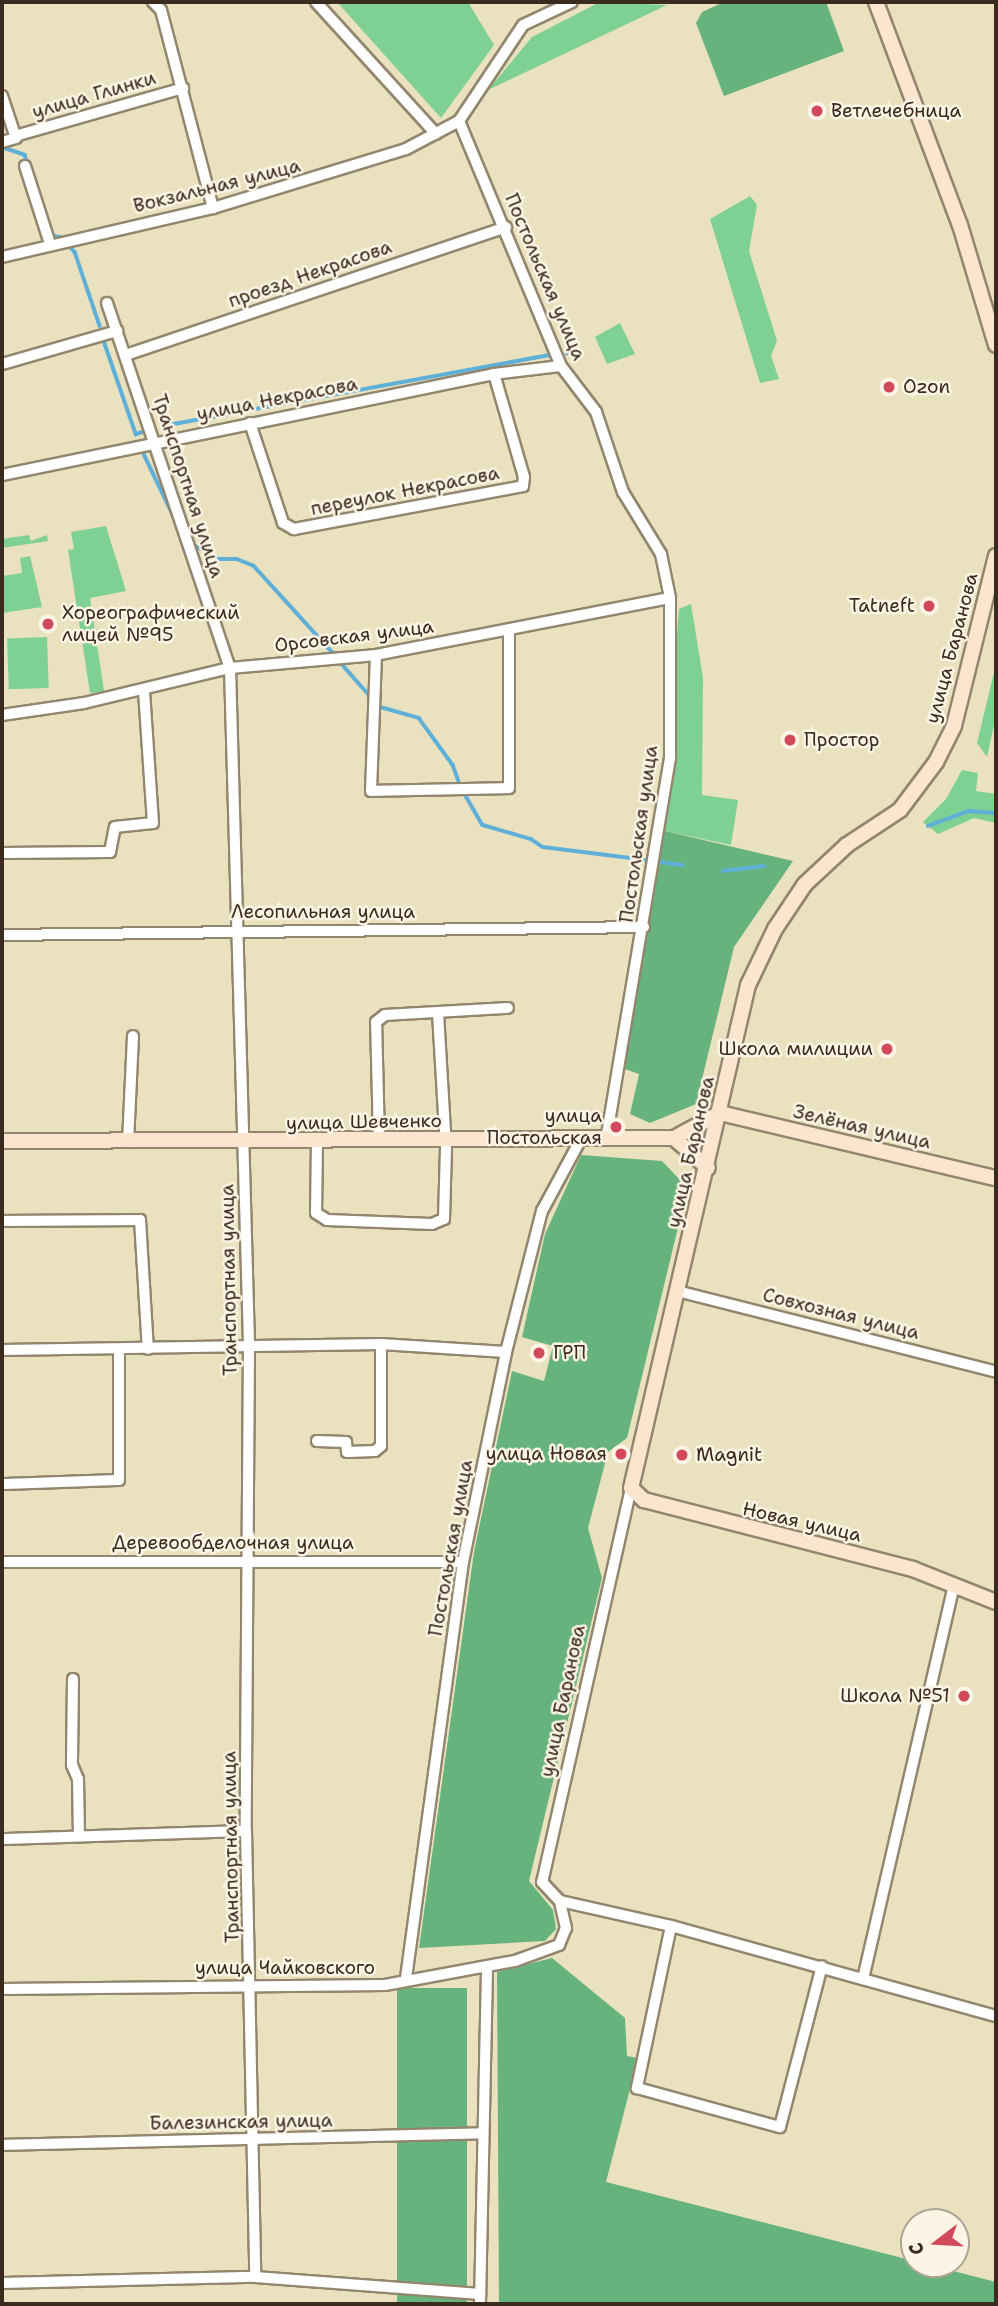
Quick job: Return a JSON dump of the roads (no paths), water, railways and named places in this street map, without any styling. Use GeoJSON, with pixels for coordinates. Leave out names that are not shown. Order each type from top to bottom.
{"type":"FeatureCollection","features":[{"type":"Feature","properties":{"kind":"main road"},"geometry":{"type":"LineString","coordinates":[[876,2],[960,225],[996,345]]}},
{"type":"Feature","properties":{"kind":"main road","name":"улица Баранова"},"geometry":{"type":"LineString","coordinates":[[631,1488],[708,1168],[748,985],[775,929],[805,884],[847,845],[900,810],[936,762],[954,726],[996,556]]}},
{"type":"Feature","properties":{"kind":"main road"},"geometry":{"type":"LineString","coordinates":[[708,1168],[674,1138],[720,1113]]}},
{"type":"Feature","properties":{"kind":"main road","name":"Зелёная улица"},"geometry":{"type":"LineString","coordinates":[[720,1113],[996,1178]]}},
{"type":"Feature","properties":{"kind":"main road","name":"улица Шевченко"},"geometry":{"type":"LineString","coordinates":[[2,1141],[379,1142],[607,1135],[674,1138]]}},
{"type":"Feature","properties":{"kind":"main road","name":"Новая улица"},"geometry":{"type":"LineString","coordinates":[[631,1488],[644,1500],[913,1569],[996,1602]]}},
{"type":"Feature","properties":{"kind":"street"},"geometry":{"type":"LineString","coordinates":[[153,2],[161,10],[213,208]]}},
{"type":"Feature","properties":{"kind":"street"},"geometry":{"type":"LineString","coordinates":[[316,2],[436,134]]}},
{"type":"Feature","properties":{"kind":"street"},"geometry":{"type":"LineString","coordinates":[[459,121],[523,25],[572,2]]}},
{"type":"Feature","properties":{"kind":"street","name":"улица Глинки"},"geometry":{"type":"LineString","coordinates":[[2,142],[183,88]]}},
{"type":"Feature","properties":{"kind":"street"},"geometry":{"type":"LineString","coordinates":[[2,96],[15,137]]}},
{"type":"Feature","properties":{"kind":"street","name":"Вокзальная улица"},"geometry":{"type":"LineString","coordinates":[[2,257],[213,208],[371,163],[459,121]]}},
{"type":"Feature","properties":{"kind":"street","name":"Постольская улица"},"geometry":{"type":"LineString","coordinates":[[459,121],[506,227],[561,366],[596,412],[623,492],[661,554],[670,598],[670,758],[644,927],[607,1135]]}},
{"type":"Feature","properties":{"kind":"street"},"geometry":{"type":"LineString","coordinates":[[25,166],[50,244]]}},
{"type":"Feature","properties":{"kind":"street","name":"проезд Некрасова"},"geometry":{"type":"LineString","coordinates":[[126,355],[506,227]]}},
{"type":"Feature","properties":{"kind":"street","name":"Транспортная улица"},"geometry":{"type":"LineString","coordinates":[[107,303],[156,441],[230,668],[249,1346],[250,1560],[246,1831],[252,1984],[255,2277]]}},
{"type":"Feature","properties":{"kind":"street"},"geometry":{"type":"LineString","coordinates":[[2,364],[117,331]]}},
{"type":"Feature","properties":{"kind":"street","name":"улица Некрасова"},"geometry":{"type":"LineString","coordinates":[[2,475],[156,441],[494,374],[561,366]]}},
{"type":"Feature","properties":{"kind":"street","name":"переулок Некрасова"},"geometry":{"type":"LineString","coordinates":[[250,423],[283,523],[294,529],[523,486],[524,477],[494,374]]}},
{"type":"Feature","properties":{"kind":"street","name":"Орсовская улица"},"geometry":{"type":"LineString","coordinates":[[2,715],[144,691],[230,668],[376,655],[670,598]]}},
{"type":"Feature","properties":{"kind":"street"},"geometry":{"type":"LineString","coordinates":[[376,655],[371,791],[509,788],[509,630]]}},
{"type":"Feature","properties":{"kind":"street"},"geometry":{"type":"LineString","coordinates":[[2,853],[110,852],[115,827],[153,823],[144,691]]}},
{"type":"Feature","properties":{"kind":"street","name":"Лесопильная улица"},"geometry":{"type":"LineString","coordinates":[[2,935],[644,927]]}},
{"type":"Feature","properties":{"kind":"street"},"geometry":{"type":"LineString","coordinates":[[379,1142],[376,1022],[385,1015],[438,1014],[508,1007]]}},
{"type":"Feature","properties":{"kind":"street"},"geometry":{"type":"LineString","coordinates":[[317,1142],[316,1213],[327,1220],[432,1224],[444,1219],[444,1141],[438,1014]]}},
{"type":"Feature","properties":{"kind":"street"},"geometry":{"type":"LineString","coordinates":[[128,1142],[133,1037]]}},
{"type":"Feature","properties":{"kind":"street","name":"Постольская улица"},"geometry":{"type":"LineString","coordinates":[[406,1978],[463,1562],[506,1352],[542,1211],[582,1137]]}},
{"type":"Feature","properties":{"kind":"street"},"geometry":{"type":"LineString","coordinates":[[2,1221],[140,1220],[148,1349]]}},
{"type":"Feature","properties":{"kind":"street","name":"Совхозная улица"},"geometry":{"type":"LineString","coordinates":[[677,1292],[996,1372]]}},
{"type":"Feature","properties":{"kind":"street"},"geometry":{"type":"LineString","coordinates":[[317,1441],[345,1442],[347,1452],[375,1451],[381,1446],[381,1344]]}},
{"type":"Feature","properties":{"kind":"street"},"geometry":{"type":"LineString","coordinates":[[2,1350],[381,1344],[506,1352]]}},
{"type":"Feature","properties":{"kind":"street"},"geometry":{"type":"LineString","coordinates":[[2,1484],[119,1479],[119,1349]]}},
{"type":"Feature","properties":{"kind":"street","name":"улица Баранова"},"geometry":{"type":"LineString","coordinates":[[561,1901],[542,1882],[631,1488]]}},
{"type":"Feature","properties":{"kind":"street","name":"Деревообделочная улица"},"geometry":{"type":"LineString","coordinates":[[2,1562],[463,1562]]}},
{"type":"Feature","properties":{"kind":"street"},"geometry":{"type":"LineString","coordinates":[[863,1979],[954,1584]]}},
{"type":"Feature","properties":{"kind":"street"},"geometry":{"type":"LineString","coordinates":[[73,1679],[72,1765],[78,1779],[79,1836]]}},
{"type":"Feature","properties":{"kind":"street"},"geometry":{"type":"LineString","coordinates":[[2,1839],[246,1831]]}},
{"type":"Feature","properties":{"kind":"street"},"geometry":{"type":"LineString","coordinates":[[561,1901],[671,1926],[996,2016]]}},
{"type":"Feature","properties":{"kind":"street","name":"улица Чайковского"},"geometry":{"type":"LineString","coordinates":[[2,1989],[252,1984],[385,1985],[406,1978],[487,1967],[559,1945],[566,1928],[561,1901]]}},
{"type":"Feature","properties":{"kind":"street"},"geometry":{"type":"LineString","coordinates":[[671,1926],[637,2088],[779,2127],[822,1966]]}},
{"type":"Feature","properties":{"kind":"street"},"geometry":{"type":"LineString","coordinates":[[2,2283],[255,2277],[480,2299],[480,2133],[487,1967]]}},
{"type":"Feature","properties":{"kind":"street","name":"Балезинская улица"},"geometry":{"type":"LineString","coordinates":[[2,2145],[480,2133]]}},
{"type":"Feature","properties":{"kind":"waterway"},"geometry":{"type":"LineString","coordinates":[[2,147],[25,155],[28,165]]}},
{"type":"Feature","properties":{"kind":"waterway"},"geometry":{"type":"LineString","coordinates":[[49,225],[53,236],[60,237]]}},
{"type":"Feature","properties":{"kind":"waterway"},"geometry":{"type":"LineString","coordinates":[[68,245],[75,252],[100,326]]}},
{"type":"Feature","properties":{"kind":"waterway"},"geometry":{"type":"LineString","coordinates":[[567,354],[569,334]]}},
{"type":"Feature","properties":{"kind":"waterway"},"geometry":{"type":"LineString","coordinates":[[103,338],[136,434],[149,430]]}},
{"type":"Feature","properties":{"kind":"waterway"},"geometry":{"type":"LineString","coordinates":[[163,426],[551,355]]}},
{"type":"Feature","properties":{"kind":"waterway"},"geometry":{"type":"LineString","coordinates":[[143,452],[176,521]]}},
{"type":"Feature","properties":{"kind":"waterway"},"geometry":{"type":"LineString","coordinates":[[192,544],[219,559],[237,559],[254,566],[334,654]]}},
{"type":"Feature","properties":{"kind":"waterway"},"geometry":{"type":"LineString","coordinates":[[340,662],[371,697]]}},
{"type":"Feature","properties":{"kind":"waterway"},"geometry":{"type":"LineString","coordinates":[[377,706],[419,718],[453,765],[460,784]]}},
{"type":"Feature","properties":{"kind":"waterway"},"geometry":{"type":"LineString","coordinates":[[463,791],[483,825],[531,839],[543,847],[648,860]]}},
{"type":"Feature","properties":{"kind":"waterway"},"geometry":{"type":"LineString","coordinates":[[928,826],[969,811],[996,813]]}},
{"type":"Feature","properties":{"kind":"waterway"},"geometry":{"type":"LineString","coordinates":[[659,862],[683,865]]}},
{"type":"Feature","properties":{"kind":"waterway"},"geometry":{"type":"LineString","coordinates":[[723,871],[764,866]]}},
{"type":"Feature","properties":{"kind":"place","name":"Ветлечебница"},"geometry":{"type":"Point","coordinates":[817,111]}},
{"type":"Feature","properties":{"kind":"place","name":"Ozon"},"geometry":{"type":"Point","coordinates":[889,387]}},
{"type":"Feature","properties":{"kind":"place","name":"Tatneft"},"geometry":{"type":"Point","coordinates":[929,606]}},
{"type":"Feature","properties":{"kind":"place","name":"Хореографический лицей №95"},"geometry":{"type":"Point","coordinates":[48,624]}},
{"type":"Feature","properties":{"kind":"place","name":"Простор"},"geometry":{"type":"Point","coordinates":[790,740]}},
{"type":"Feature","properties":{"kind":"place","name":"Школа милиции"},"geometry":{"type":"Point","coordinates":[887,1049]}},
{"type":"Feature","properties":{"kind":"place","name":"улица Постольская"},"geometry":{"type":"Point","coordinates":[616,1127]}},
{"type":"Feature","properties":{"kind":"place","name":"ГРП"},"geometry":{"type":"Point","coordinates":[539,1353]}},
{"type":"Feature","properties":{"kind":"place","name":"улица Новая"},"geometry":{"type":"Point","coordinates":[621,1454]}},
{"type":"Feature","properties":{"kind":"place","name":"Magnit"},"geometry":{"type":"Point","coordinates":[682,1455]}},
{"type":"Feature","properties":{"kind":"place","name":"Школа №51"},"geometry":{"type":"Point","coordinates":[964,1696]}}]}
